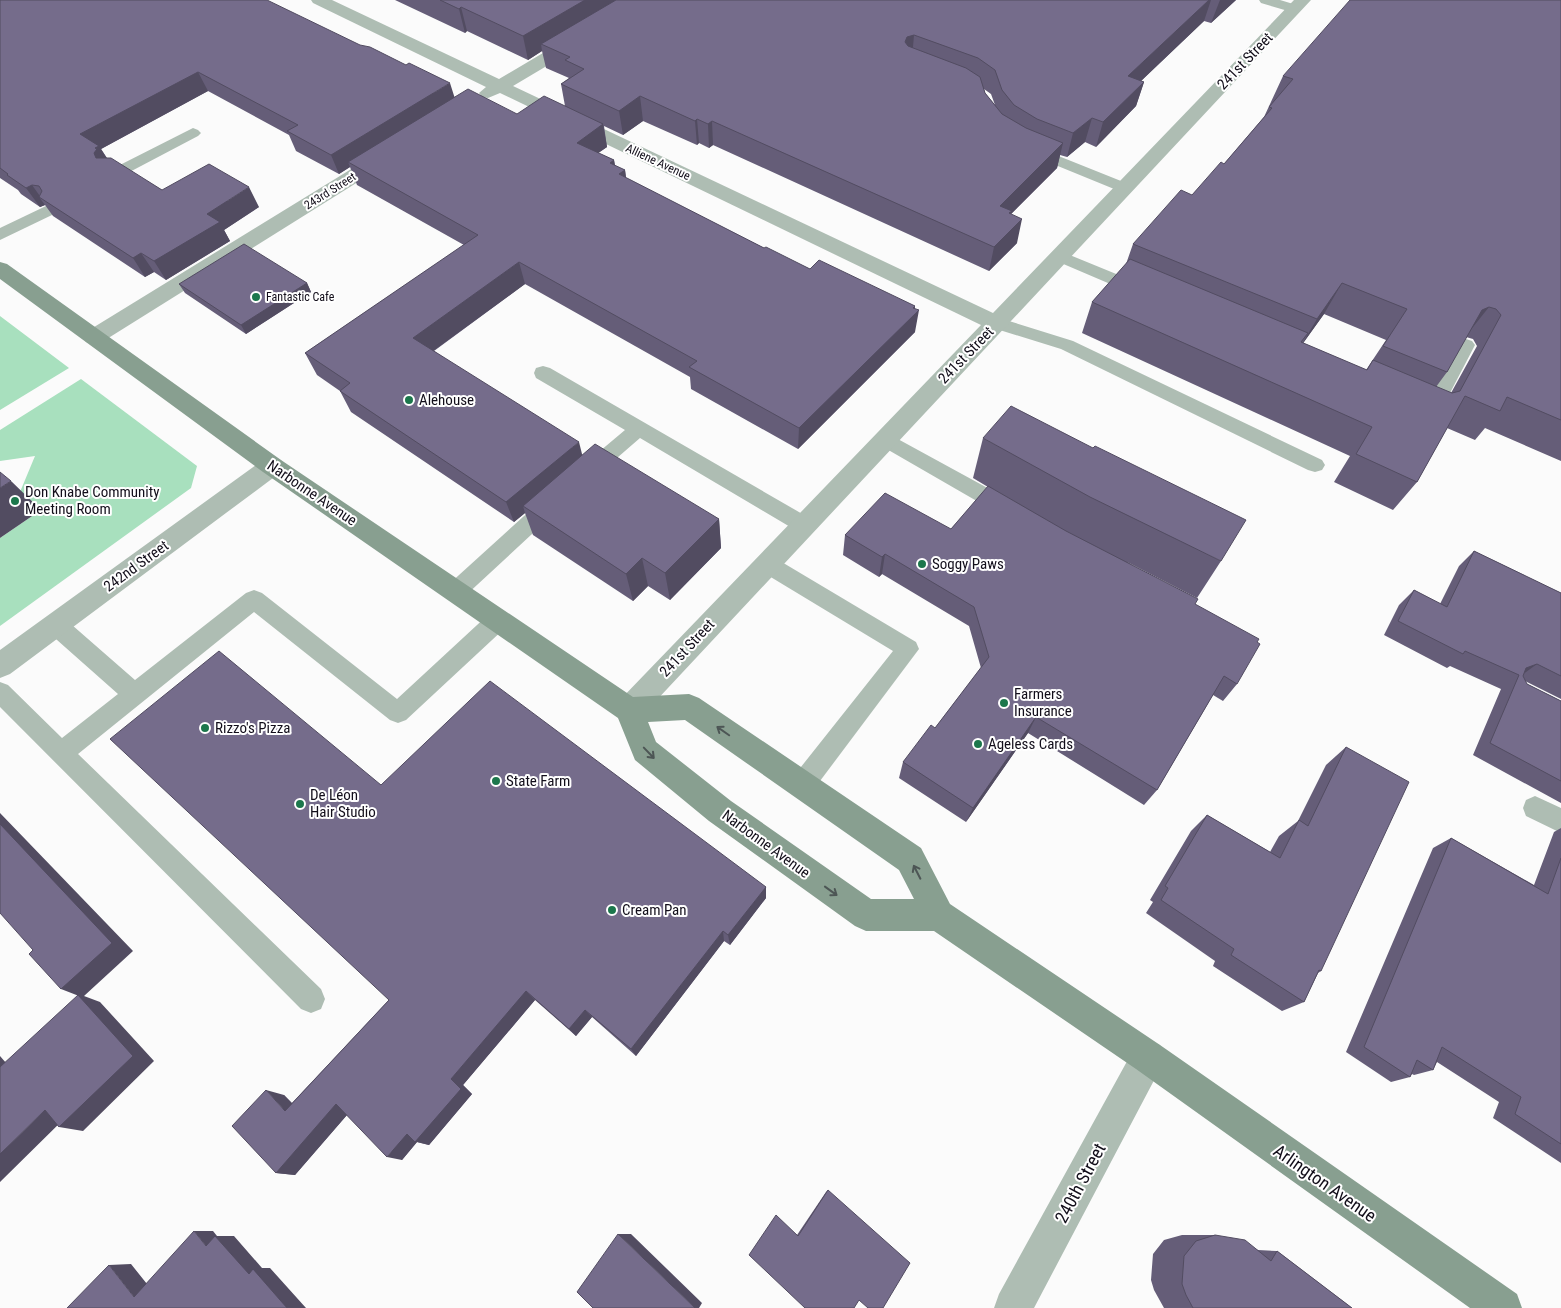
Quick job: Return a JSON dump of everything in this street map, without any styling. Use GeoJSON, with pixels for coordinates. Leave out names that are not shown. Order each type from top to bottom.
{"type":"FeatureCollection","features":[{"type":"Feature","properties":{"kind":"main road","name":"Narbonne Avenue"},"geometry":{"type":"LineString","coordinates":[[0,269],[272,466],[629,710],[645,751],[720,811],[866,915],[939,915]]}},
{"type":"Feature","properties":{"kind":"main road"},"geometry":{"type":"LineString","coordinates":[[629,710],[689,707],[910,859],[939,915],[1148,1057]]}},
{"type":"Feature","properties":{"kind":"main road","name":"Arlington Avenue"},"geometry":{"type":"LineString","coordinates":[[1148,1057],[1503,1308]]}},
{"type":"Feature","properties":{"kind":"street","name":"Alliene Avenue"},"geometry":{"type":"LineString","coordinates":[[320,0],[996,323]]}},
{"type":"Feature","properties":{"kind":"street","name":"241st Street"},"geometry":{"type":"LineString","coordinates":[[629,710],[1299,5]]}},
{"type":"Feature","properties":{"kind":"street"},"geometry":{"type":"LineString","coordinates":[[474,102],[594,30]]}},
{"type":"Feature","properties":{"kind":"street","name":"243rd Street"},"geometry":{"type":"LineString","coordinates":[[94,337],[398,149]]}},
{"type":"Feature","properties":{"kind":"street","name":"242nd Street"},"geometry":{"type":"LineString","coordinates":[[0,666],[272,466]]}},
{"type":"Feature","properties":{"kind":"street","name":"240th Street"},"geometry":{"type":"LineString","coordinates":[[1013,1308],[1148,1057]]}},
{"type":"Feature","properties":{"kind":"lane"},"geometry":{"type":"LineString","coordinates":[[1266,0],[1299,5]]}},
{"type":"Feature","properties":{"kind":"lane"},"geometry":{"type":"LineString","coordinates":[[116,173],[193,133]]}},
{"type":"Feature","properties":{"kind":"lane"},"geometry":{"type":"LineString","coordinates":[[1019,144],[1125,188]]}},
{"type":"Feature","properties":{"kind":"lane"},"geometry":{"type":"LineString","coordinates":[[0,235],[46,211]]}},
{"type":"Feature","properties":{"kind":"lane"},"geometry":{"type":"LineString","coordinates":[[1060,256],[1159,298]]}},
{"type":"Feature","properties":{"kind":"lane"},"geometry":{"type":"LineString","coordinates":[[996,323],[1067,345],[1315,465]]}},
{"type":"Feature","properties":{"kind":"lane"},"geometry":{"type":"LineString","coordinates":[[1411,406],[1430,414],[1466,345]]}},
{"type":"Feature","properties":{"kind":"lane"},"geometry":{"type":"LineString","coordinates":[[543,373],[804,525]]}},
{"type":"Feature","properties":{"kind":"lane"},"geometry":{"type":"LineString","coordinates":[[456,591],[568,489],[638,429]]}},
{"type":"Feature","properties":{"kind":"lane"},"geometry":{"type":"LineString","coordinates":[[885,439],[1026,519]]}},
{"type":"Feature","properties":{"kind":"lane"},"geometry":{"type":"LineString","coordinates":[[767,564],[908,649],[802,785]]}},
{"type":"Feature","properties":{"kind":"lane"},"geometry":{"type":"LineString","coordinates":[[61,753],[254,599],[398,712],[498,620]]}},
{"type":"Feature","properties":{"kind":"lane"},"geometry":{"type":"LineString","coordinates":[[56,625],[135,694]]}},
{"type":"Feature","properties":{"kind":"lane"},"geometry":{"type":"LineString","coordinates":[[0,692],[311,999]]}},
{"type":"Feature","properties":{"kind":"lane"},"geometry":{"type":"LineString","coordinates":[[1535,808],[1561,821]]}},
{"type":"Feature","properties":{"kind":"green space"},"geometry":{"type":"Polygon","coordinates":[[[0,316],[69,368],[0,410],[0,316]]]}},
{"type":"Feature","properties":{"kind":"green space"},"geometry":{"type":"Polygon","coordinates":[[[81,379],[197,466],[191,488],[0,626],[0,538],[41,510],[20,492],[35,456],[0,461],[0,430],[81,379]]]}},
{"type":"Feature","properties":{"kind":"building"},"geometry":{"type":"Polygon","coordinates":[[[0,0],[267,0],[360,45],[370,47],[406,65],[409,63],[450,83],[331,155],[287,131],[298,125],[198,72],[80,134],[99,146],[95,148],[97,149],[94,153],[96,158],[111,158],[162,190],[209,164],[249,187],[207,214],[220,222],[154,261],[141,253],[133,258],[39,197],[42,191],[39,186],[32,185],[26,188],[0,168],[0,0]]]}},
{"type":"Feature","properties":{"kind":"building"},"geometry":{"type":"Polygon","coordinates":[[[440,0],[585,0],[523,36],[461,7],[459,9],[440,0]]]}},
{"type":"Feature","properties":{"kind":"building"},"geometry":{"type":"Polygon","coordinates":[[[616,0],[1209,0],[1128,76],[1144,82],[1103,122],[1092,118],[1073,133],[1037,119],[1014,105],[1002,90],[995,70],[978,58],[914,35],[907,37],[905,42],[908,46],[966,68],[980,77],[985,93],[1002,114],[1026,128],[1063,143],[1000,206],[1012,211],[1009,213],[1022,219],[994,247],[712,121],[708,124],[697,119],[695,121],[640,96],[619,111],[561,84],[584,69],[565,60],[570,57],[541,44],[616,0]]]}},
{"type":"Feature","properties":{"kind":"building"},"geometry":{"type":"Polygon","coordinates":[[[1350,0],[1561,0],[1561,420],[1507,397],[1500,411],[1465,396],[1417,482],[1356,454],[1372,427],[1092,302],[1130,259],[1308,333],[1301,342],[1367,370],[1373,360],[1452,393],[1460,391],[1501,315],[1496,309],[1489,307],[1482,310],[1447,372],[1383,346],[1407,309],[1342,283],[1317,319],[1133,244],[1181,190],[1192,195],[1221,162],[1224,164],[1272,108],[1269,107],[1293,79],[1283,76],[1350,0]]]}},
{"type":"Feature","properties":{"kind":"building"},"geometry":{"type":"Polygon","coordinates":[[[468,89],[517,114],[544,96],[603,124],[577,143],[614,160],[610,163],[625,170],[619,174],[764,248],[766,247],[810,269],[819,260],[915,306],[913,308],[919,310],[799,428],[689,367],[697,361],[519,262],[413,338],[579,442],[506,502],[340,391],[350,383],[305,353],[478,235],[348,162],[468,89]]]}},
{"type":"Feature","properties":{"kind":"building"},"geometry":{"type":"Polygon","coordinates":[[[244,244],[307,283],[241,325],[179,284],[244,244]]]}},
{"type":"Feature","properties":{"kind":"building"},"geometry":{"type":"Polygon","coordinates":[[[1011,406],[1093,448],[1095,446],[1246,520],[1221,561],[1090,497],[983,438],[1011,406]]]}},
{"type":"Feature","properties":{"kind":"building"},"geometry":{"type":"Polygon","coordinates":[[[595,444],[719,519],[665,573],[642,558],[626,574],[523,506],[595,444]]]}},
{"type":"Feature","properties":{"kind":"building"},"geometry":{"type":"Polygon","coordinates":[[[0,472],[11,481],[0,488],[0,472]]]}},
{"type":"Feature","properties":{"kind":"building"},"geometry":{"type":"Polygon","coordinates":[[[988,486],[1066,531],[1198,599],[1195,604],[1259,639],[1257,642],[1260,644],[1237,684],[1224,676],[1157,790],[1036,717],[973,808],[903,762],[931,725],[935,728],[989,657],[974,607],[885,554],[882,557],[845,535],[885,493],[951,529],[988,486]]]}},
{"type":"Feature","properties":{"kind":"building"},"geometry":{"type":"Polygon","coordinates":[[[1474,551],[1561,593],[1561,676],[1537,664],[1526,668],[1523,676],[1527,684],[1561,701],[1561,781],[1490,743],[1519,675],[1465,651],[1463,654],[1398,621],[1414,590],[1447,607],[1474,551]]]}},
{"type":"Feature","properties":{"kind":"building"},"geometry":{"type":"Polygon","coordinates":[[[219,651],[381,785],[490,681],[766,887],[728,935],[723,931],[631,1049],[585,1010],[569,1029],[526,991],[451,1079],[461,1089],[415,1142],[407,1134],[387,1157],[336,1104],[276,1173],[232,1126],[266,1090],[285,1111],[389,1000],[110,739],[219,651]]]}},
{"type":"Feature","properties":{"kind":"building"},"geometry":{"type":"Polygon","coordinates":[[[1346,747],[1409,782],[1321,971],[1319,970],[1304,1002],[1231,955],[1234,949],[1161,900],[1168,888],[1165,886],[1207,815],[1280,858],[1299,820],[1308,826],[1346,747]]]}},
{"type":"Feature","properties":{"kind":"building"},"geometry":{"type":"Polygon","coordinates":[[[0,824],[112,943],[61,989],[29,954],[33,950],[0,913],[0,824]]]}},
{"type":"Feature","properties":{"kind":"building"},"geometry":{"type":"Polygon","coordinates":[[[1451,838],[1548,894],[1561,858],[1561,1144],[1515,1114],[1521,1097],[1442,1047],[1433,1070],[1417,1060],[1410,1077],[1364,1047],[1451,838]]]}},
{"type":"Feature","properties":{"kind":"building"},"geometry":{"type":"Polygon","coordinates":[[[78,995],[133,1056],[59,1127],[45,1110],[0,1154],[0,1067],[78,995]]]}},
{"type":"Feature","properties":{"kind":"building"},"geometry":{"type":"Polygon","coordinates":[[[828,1190],[910,1263],[883,1308],[868,1308],[859,1300],[854,1308],[805,1308],[749,1255],[776,1215],[798,1236],[828,1190]]]}},
{"type":"Feature","properties":{"kind":"building"},"geometry":{"type":"Polygon","coordinates":[[[194,1231],[206,1246],[215,1236],[249,1274],[253,1269],[287,1308],[67,1308],[109,1265],[134,1297],[194,1231]]]}},
{"type":"Feature","properties":{"kind":"building"},"geometry":{"type":"Polygon","coordinates":[[[618,1234],[695,1308],[593,1308],[577,1292],[618,1234]]]}},
{"type":"Feature","properties":{"kind":"building"},"geometry":{"type":"Polygon","coordinates":[[[1215,1235],[1245,1240],[1271,1261],[1277,1251],[1352,1308],[1193,1308],[1182,1284],[1184,1256],[1196,1241],[1215,1235]]]}},
{"type":"Feature","properties":{"kind":"place","name":"Fantastic Cafe"},"geometry":{"type":"Point","coordinates":[256,297]}},
{"type":"Feature","properties":{"kind":"place","name":"Alehouse"},"geometry":{"type":"Point","coordinates":[409,400]}},
{"type":"Feature","properties":{"kind":"place","name":"Don Knabe Community Meeting Room"},"geometry":{"type":"Point","coordinates":[15,501]}},
{"type":"Feature","properties":{"kind":"place","name":"Soggy Paws"},"geometry":{"type":"Point","coordinates":[922,564]}},
{"type":"Feature","properties":{"kind":"place","name":"Farmers Insurance"},"geometry":{"type":"Point","coordinates":[1004,703]}},
{"type":"Feature","properties":{"kind":"place","name":"Rizzo's Pizza"},"geometry":{"type":"Point","coordinates":[205,728]}},
{"type":"Feature","properties":{"kind":"place","name":"Ageless Cards"},"geometry":{"type":"Point","coordinates":[978,744]}},
{"type":"Feature","properties":{"kind":"place","name":"State Farm"},"geometry":{"type":"Point","coordinates":[496,781]}},
{"type":"Feature","properties":{"kind":"place","name":"De Léon Hair Studio"},"geometry":{"type":"Point","coordinates":[300,804]}},
{"type":"Feature","properties":{"kind":"place","name":"Cream Pan"},"geometry":{"type":"Point","coordinates":[612,910]}}]}
